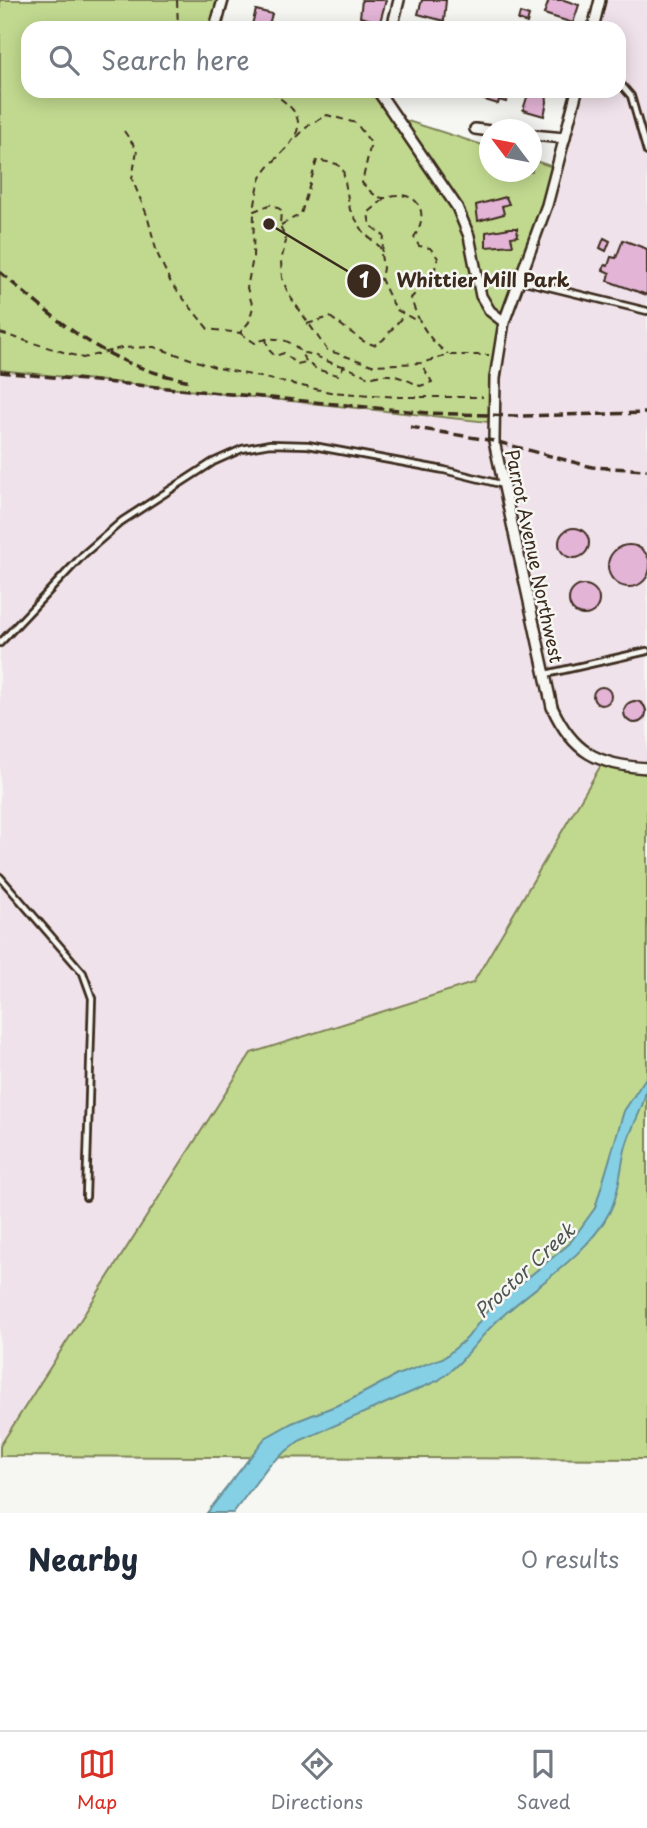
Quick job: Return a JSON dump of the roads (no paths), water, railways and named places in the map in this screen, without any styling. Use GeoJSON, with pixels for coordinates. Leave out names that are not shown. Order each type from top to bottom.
{"type":"FeatureCollection","features":[{"type":"Feature","properties":{"kind":"street"},"geometry":{"type":"LineString","coordinates":[[217,21],[223,0]]}},
{"type":"Feature","properties":{"kind":"street"},"geometry":{"type":"LineString","coordinates":[[394,21],[399,0]]}},
{"type":"Feature","properties":{"kind":"street"},"geometry":{"type":"LineString","coordinates":[[595,21],[600,0]]}},
{"type":"Feature","properties":{"kind":"street"},"geometry":{"type":"LineString","coordinates":[[382,98],[457,207],[469,236],[481,296],[490,311],[504,322]]}},
{"type":"Feature","properties":{"kind":"street","name":"Parrot Avenue Northwest"},"geometry":{"type":"LineString","coordinates":[[575,98],[535,242],[504,322],[497,355],[494,441],[552,707],[561,728],[577,747],[598,760],[620,766],[647,768]]}},
{"type":"Feature","properties":{"kind":"street"},"geometry":{"type":"LineString","coordinates":[[475,129],[479,130]]}},
{"type":"Feature","properties":{"kind":"street"},"geometry":{"type":"LineString","coordinates":[[542,136],[565,138]]}},
{"type":"Feature","properties":{"kind":"lane"},"geometry":{"type":"LineString","coordinates":[[626,90],[631,96],[647,152]]}},
{"type":"Feature","properties":{"kind":"lane"},"geometry":{"type":"LineString","coordinates":[[519,280],[542,288],[647,310]]}},
{"type":"Feature","properties":{"kind":"lane"},"geometry":{"type":"LineString","coordinates":[[0,643],[84,554],[122,521],[213,462],[242,449],[270,444],[308,445],[444,470],[505,485]]}},
{"type":"Feature","properties":{"kind":"lane"},"geometry":{"type":"LineString","coordinates":[[545,674],[647,651]]}},
{"type":"Feature","properties":{"kind":"lane"},"geometry":{"type":"LineString","coordinates":[[0,877],[83,973],[92,998],[86,1197]]}},
{"type":"Feature","properties":{"kind":"water"},"geometry":{"type":"Polygon","coordinates":[[[647,1076],[645,1096],[626,1146],[613,1205],[599,1229],[573,1257],[498,1320],[456,1366],[439,1380],[299,1441],[269,1465],[233,1513],[207,1513],[265,1438],[292,1423],[348,1401],[397,1375],[445,1357],[467,1338],[488,1310],[569,1244],[595,1208],[624,1111],[647,1076]]]}},
{"type":"Feature","properties":{"kind":"railway"},"geometry":{"type":"LineString","coordinates":[[0,272],[87,341],[135,365],[191,381]]}},
{"type":"Feature","properties":{"kind":"railway"},"geometry":{"type":"LineString","coordinates":[[0,372],[429,413],[519,416],[647,413]]}},
{"type":"Feature","properties":{"kind":"railway"},"geometry":{"type":"LineString","coordinates":[[410,427],[494,441],[592,467],[647,470]]}},
{"type":"Feature","properties":{"kind":"place","name":"Whittier Mill Park"},"geometry":{"type":"Point","coordinates":[269,224]}},
{"type":"Feature","properties":{"kind":"water label","name":"Proctor Creek"},"geometry":{"type":"Point","coordinates":[524,1270]}}]}
